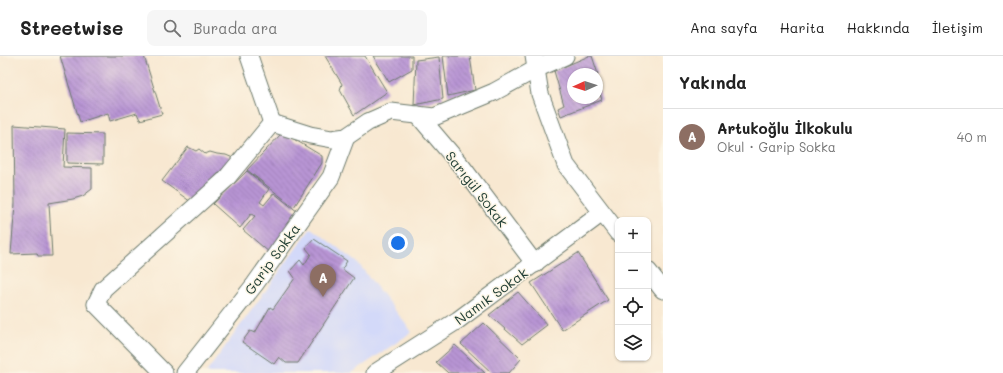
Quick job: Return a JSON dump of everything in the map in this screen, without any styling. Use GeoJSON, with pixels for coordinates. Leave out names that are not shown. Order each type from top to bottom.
{"type":"FeatureCollection","features":[{"type":"Feature","properties":{"kind":"street"},"geometry":{"type":"LineString","coordinates":[[249,56],[272,123]]}},
{"type":"Feature","properties":{"kind":"street"},"geometry":{"type":"LineString","coordinates":[[272,123],[310,135],[332,139],[346,137],[368,122],[391,112],[434,117],[494,92],[535,62],[566,56]]}},
{"type":"Feature","properties":{"kind":"street"},"geometry":{"type":"LineString","coordinates":[[535,62],[540,94],[566,166],[615,229]]}},
{"type":"Feature","properties":{"kind":"street","name":"Sarıgül Sokak"},"geometry":{"type":"LineString","coordinates":[[418,115],[463,168],[535,264]]}},
{"type":"Feature","properties":{"kind":"street"},"geometry":{"type":"LineString","coordinates":[[164,373],[96,304],[103,289],[225,180],[272,123]]}},
{"type":"Feature","properties":{"kind":"street","name":"Garip Sokka"},"geometry":{"type":"LineString","coordinates":[[185,373],[255,284],[331,177],[346,137]]}},
{"type":"Feature","properties":{"kind":"street","name":"Namık Sokak"},"geometry":{"type":"LineString","coordinates":[[375,373],[458,320],[602,213]]}},
{"type":"Feature","properties":{"kind":"street"},"geometry":{"type":"LineString","coordinates":[[651,275],[663,290]]}},
{"type":"Feature","properties":{"kind":"shaded area"},"geometry":{"type":"Polygon","coordinates":[[[311,228],[357,262],[412,332],[352,373],[206,373],[311,228]]]}},
{"type":"Feature","properties":{"kind":"building"},"geometry":{"type":"Polygon","coordinates":[[[60,56],[144,56],[162,114],[140,120],[137,113],[110,121],[108,113],[80,122],[60,56]]]}},
{"type":"Feature","properties":{"kind":"building"},"geometry":{"type":"Polygon","coordinates":[[[325,56],[365,56],[387,92],[354,115],[340,90],[342,84],[325,56]]]}},
{"type":"Feature","properties":{"kind":"building"},"geometry":{"type":"Polygon","coordinates":[[[373,56],[412,56],[412,69],[389,82],[373,56]]]}},
{"type":"Feature","properties":{"kind":"building"},"geometry":{"type":"Polygon","coordinates":[[[443,56],[470,56],[475,90],[448,96],[443,56]]]}},
{"type":"Feature","properties":{"kind":"building"},"geometry":{"type":"Polygon","coordinates":[[[592,56],[596,68],[567,68],[567,104],[592,104],[561,116],[558,108],[564,105],[554,71],[592,56]]]}},
{"type":"Feature","properties":{"kind":"building"},"geometry":{"type":"Polygon","coordinates":[[[439,57],[443,99],[414,105],[416,60],[439,57]]]}},
{"type":"Feature","properties":{"kind":"building"},"geometry":{"type":"Polygon","coordinates":[[[14,125],[65,129],[63,167],[92,168],[92,189],[83,196],[49,203],[52,256],[38,256],[37,253],[11,254],[15,204],[14,125]]]}},
{"type":"Feature","properties":{"kind":"building"},"geometry":{"type":"Polygon","coordinates":[[[67,133],[103,134],[103,164],[67,163],[67,133]]]}},
{"type":"Feature","properties":{"kind":"building"},"geometry":{"type":"Polygon","coordinates":[[[281,134],[287,135],[322,156],[322,163],[294,207],[247,170],[281,134]]]}},
{"type":"Feature","properties":{"kind":"building"},"geometry":{"type":"Polygon","coordinates":[[[188,147],[196,151],[199,149],[205,154],[210,152],[233,158],[191,202],[162,181],[188,147]]]}},
{"type":"Feature","properties":{"kind":"building"},"geometry":{"type":"Polygon","coordinates":[[[247,171],[269,189],[260,202],[264,205],[274,193],[298,212],[270,253],[243,230],[255,216],[251,214],[240,228],[213,204],[247,171]]]}},
{"type":"Feature","properties":{"kind":"building"},"geometry":{"type":"Polygon","coordinates":[[[314,239],[347,261],[342,269],[354,278],[298,363],[286,363],[279,357],[274,364],[242,342],[250,331],[255,333],[270,307],[273,309],[295,278],[290,271],[300,260],[304,265],[311,254],[306,248],[314,239]]]}},
{"type":"Feature","properties":{"kind":"building"},"geometry":{"type":"Polygon","coordinates":[[[578,253],[608,300],[562,330],[531,283],[578,253]]]}},
{"type":"Feature","properties":{"kind":"building"},"geometry":{"type":"Polygon","coordinates":[[[518,292],[547,325],[522,344],[489,315],[518,292]]]}},
{"type":"Feature","properties":{"kind":"building"},"geometry":{"type":"Polygon","coordinates":[[[484,323],[521,359],[509,373],[492,373],[461,344],[484,323]]]}},
{"type":"Feature","properties":{"kind":"building"},"geometry":{"type":"Polygon","coordinates":[[[455,345],[485,373],[448,373],[436,362],[455,345]]]}},
{"type":"Feature","properties":{"kind":"place","name":"Artukoğlu İlkokulu"},"geometry":{"type":"Point","coordinates":[323,297]}}]}
